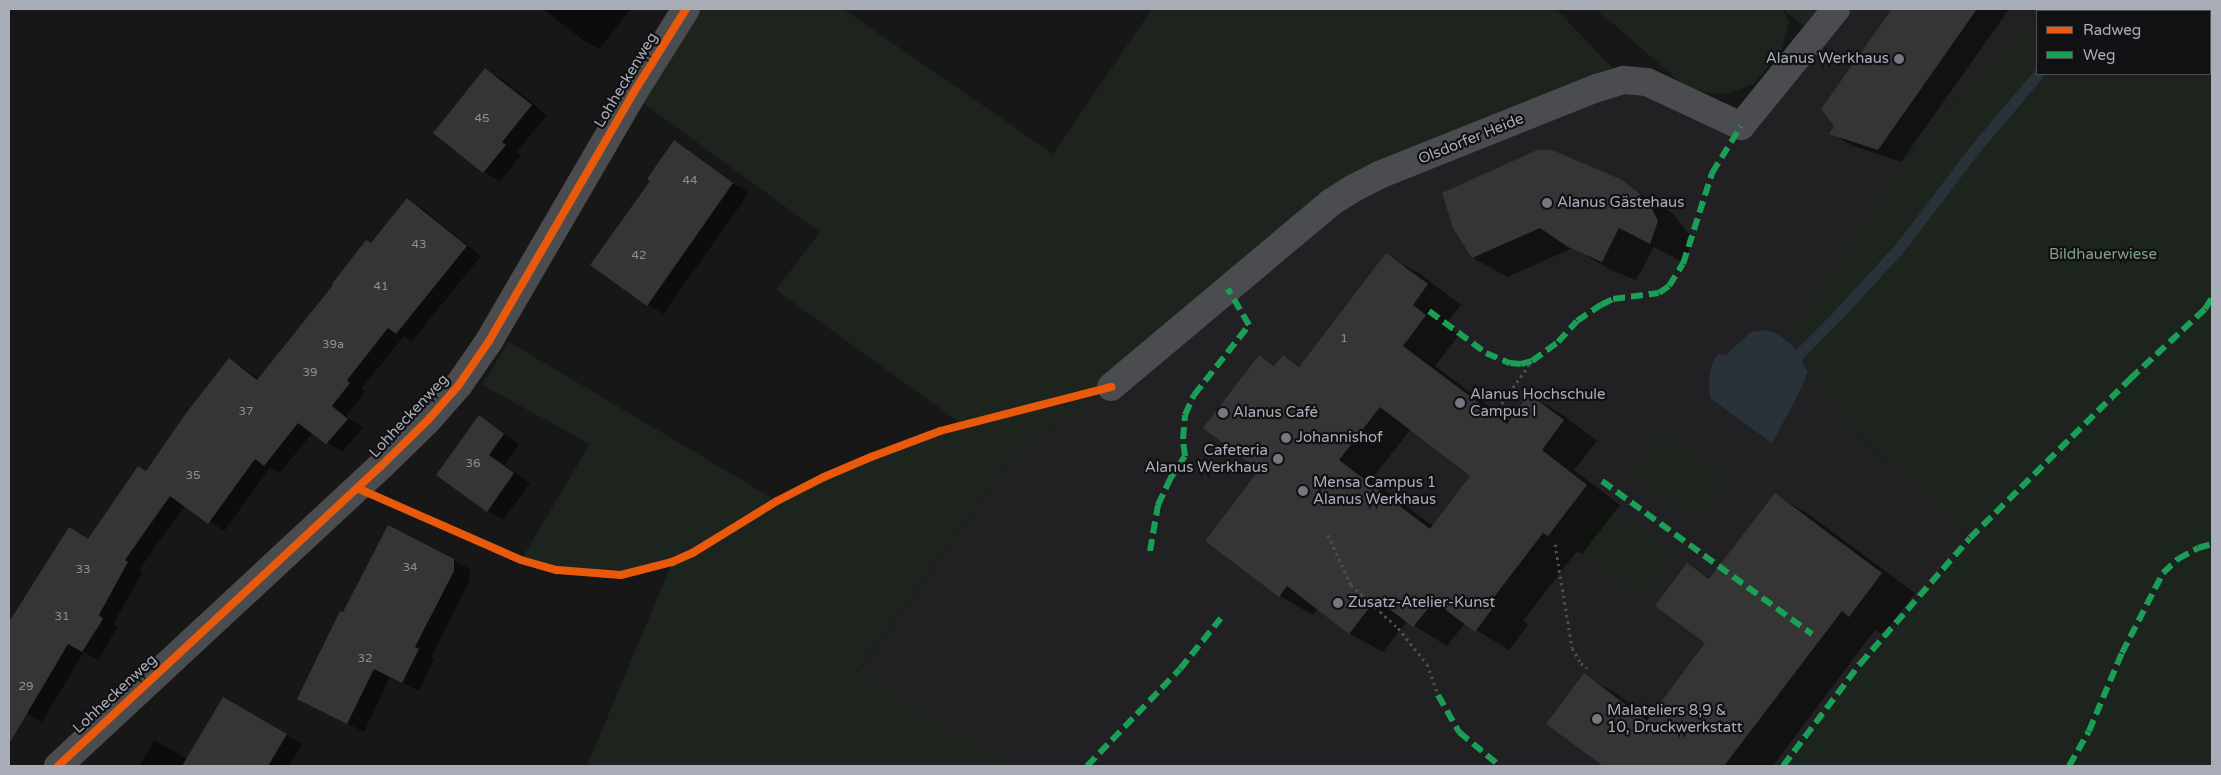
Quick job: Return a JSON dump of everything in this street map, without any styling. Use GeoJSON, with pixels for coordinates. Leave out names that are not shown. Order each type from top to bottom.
{"type":"FeatureCollection","features":[{"type":"Feature","properties":{"kind":"street","name":"Lohheckenweg"},"geometry":{"type":"LineString","coordinates":[[58,766],[381,466],[427,421],[458,386],[489,341],[632,95],[686,9]]}},
{"type":"Feature","properties":{"kind":"street","name":"Olsdorfer Heide"},"geometry":{"type":"LineString","coordinates":[[1111,388],[1330,202],[1354,188],[1379,175],[1597,88],[1624,80],[1647,82],[1741,126],[1836,9]]}},
{"type":"Feature","properties":{"kind":"path"},"geometry":{"type":"LineString","coordinates":[[1494,414],[1532,361]]}},
{"type":"Feature","properties":{"kind":"path"},"geometry":{"type":"LineString","coordinates":[[1328,535],[1351,585],[1398,628],[1427,664],[1438,695]]}},
{"type":"Feature","properties":{"kind":"path"},"geometry":{"type":"LineString","coordinates":[[1555,544],[1572,648],[1581,663],[1587,668]]}},
{"type":"Feature","properties":{"kind":"shaded area","name":"Alanus Hochschule Campus I"},"geometry":{"type":"Polygon","coordinates":[[[1836,9],[2047,9],[2036,10],[2036,18],[1987,63],[1894,172],[1840,418],[1970,538],[1860,664],[1783,766],[1010,766],[857,673],[1015,453],[1111,387],[1330,203],[1624,80],[1741,125],[1836,9]]]}},
{"type":"Feature","properties":{"kind":"shaded area"},"geometry":{"type":"Polygon","coordinates":[[[1767,330],[1778,334],[1793,346],[1808,372],[1772,443],[1710,398],[1709,379],[1712,364],[1718,354],[1726,355],[1751,332],[1767,330]]]}},
{"type":"Feature","properties":{"kind":"green space"},"geometry":{"type":"Polygon","coordinates":[[[686,9],[843,9],[1053,154],[1152,9],[1556,9],[1624,80],[1379,175],[1111,387],[1015,453],[857,672],[1010,766],[587,766],[672,563],[621,575],[557,570],[521,560],[590,444],[482,385],[509,342],[777,501],[824,477],[871,457],[963,425],[776,290],[820,232],[632,95],[686,9]]]}},
{"type":"Feature","properties":{"kind":"green space"},"geometry":{"type":"Polygon","coordinates":[[[1596,9],[1782,9],[1789,21],[1782,49],[1755,83],[1727,94],[1710,93],[1696,90],[1681,83],[1596,9]]]}},
{"type":"Feature","properties":{"kind":"green space"},"geometry":{"type":"Polygon","coordinates":[[[1783,9],[1836,9],[1814,35],[1783,9]]]}},
{"type":"Feature","properties":{"kind":"green space","name":"Bildhauerwiese"},"geometry":{"type":"Polygon","coordinates":[[[2212,9],[2212,766],[1783,766],[1860,664],[1970,538],[1840,418],[1792,332],[1894,172],[1987,63],[2036,18],[2036,75],[2211,75],[2211,10],[2046,10],[2212,9]]]}},
{"type":"Feature","properties":{"kind":"green space"},"geometry":{"type":"Polygon","coordinates":[[[1663,431],[1729,478],[1698,522],[1632,475],[1663,431]]]}},
{"type":"Feature","properties":{"kind":"green space"},"geometry":{"type":"Polygon","coordinates":[[[1604,502],[1677,556],[1644,601],[1570,548],[1604,502]]]}},
{"type":"Feature","properties":{"kind":"building","name":"Alanus Werkhaus"},"geometry":{"type":"Polygon","coordinates":[[[1892,9],[1977,9],[1878,150],[1829,134],[1834,126],[1821,109],[1892,9]]]}},
{"type":"Feature","properties":{"kind":"building"},"geometry":{"type":"Polygon","coordinates":[[[485,68],[532,105],[502,142],[506,145],[483,173],[433,133],[485,68]]]}},
{"type":"Feature","properties":{"kind":"building"},"geometry":{"type":"Polygon","coordinates":[[[674,140],[733,183],[647,306],[590,265],[650,181],[647,179],[674,140]]]}},
{"type":"Feature","properties":{"kind":"building","name":"Alanus Gästehaus"},"geometry":{"type":"Polygon","coordinates":[[[1537,150],[1552,150],[1620,179],[1638,192],[1651,207],[1658,221],[1650,244],[1619,228],[1602,262],[1568,247],[1540,228],[1472,258],[1453,228],[1442,193],[1537,150]]]}},
{"type":"Feature","properties":{"kind":"building"},"geometry":{"type":"Polygon","coordinates":[[[407,198],[467,246],[396,334],[388,328],[347,380],[350,383],[332,406],[348,419],[326,444],[298,423],[264,466],[255,459],[208,524],[170,496],[125,560],[128,562],[99,615],[103,619],[82,652],[68,644],[9,744],[9,622],[69,527],[88,539],[138,466],[146,471],[184,416],[229,358],[257,380],[333,285],[366,240],[371,243],[407,198]]]}},
{"type":"Feature","properties":{"kind":"building","name":"Johannishof"},"geometry":{"type":"Polygon","coordinates":[[[1386,253],[1428,284],[1413,305],[1426,315],[1403,346],[1507,424],[1529,394],[1564,420],[1542,450],[1587,485],[1548,536],[1543,533],[1491,601],[1495,605],[1475,632],[1434,601],[1413,627],[1376,599],[1349,634],[1287,586],[1279,597],[1205,541],[1259,470],[1203,428],[1259,355],[1274,366],[1283,355],[1299,367],[1386,253]],[[1380,407],[1339,460],[1430,529],[1470,476],[1380,407]]]}},
{"type":"Feature","properties":{"kind":"building"},"geometry":{"type":"Polygon","coordinates":[[[479,415],[504,434],[489,455],[514,473],[487,512],[436,475],[479,415]]]}},
{"type":"Feature","properties":{"kind":"building"},"geometry":{"type":"Polygon","coordinates":[[[1775,493],[1882,573],[1849,617],[1842,611],[1724,766],[1603,766],[1546,724],[1584,673],[1647,721],[1705,643],[1655,606],[1687,563],[1709,579],[1775,493]]]}},
{"type":"Feature","properties":{"kind":"building"},"geometry":{"type":"Polygon","coordinates":[[[388,525],[454,559],[454,571],[415,647],[419,649],[402,683],[374,669],[347,724],[297,699],[340,611],[343,612],[388,525]]]}},
{"type":"Feature","properties":{"kind":"building"},"geometry":{"type":"Polygon","coordinates":[[[223,697],[287,734],[268,766],[182,766],[223,697]]]}},
{"type":"Feature","properties":{"kind":"waterway"},"geometry":{"type":"LineString","coordinates":[[1798,355],[1901,246],[1973,151],[2037,75]]}},
{"type":"Feature","properties":{"kind":"marked path"},"geometry":{"type":"LineString","coordinates":[[1429,311],[1486,353],[1510,363],[1521,364],[1532,361],[1558,342],[1577,321],[1601,305],[1613,299],[1659,293],[1669,286],[1683,264],[1712,173],[1741,126]]}},
{"type":"Feature","properties":{"kind":"marked path"},"geometry":{"type":"LineString","coordinates":[[1150,551],[1158,505],[1170,479],[1185,456],[1183,439],[1185,415],[1194,395],[1249,325],[1228,289]]}},
{"type":"Feature","properties":{"kind":"marked path"},"geometry":{"type":"LineString","coordinates":[[1783,766],[1860,664],[1970,538],[2130,379],[2205,309],[2212,298]]}},
{"type":"Feature","properties":{"kind":"marked path"},"geometry":{"type":"LineString","coordinates":[[1602,481],[1812,634]]}},
{"type":"Feature","properties":{"kind":"marked path"},"geometry":{"type":"LineString","coordinates":[[2069,766],[2089,731],[2122,653],[2163,573],[2178,559],[2198,548],[2212,544]]}},
{"type":"Feature","properties":{"kind":"marked path"},"geometry":{"type":"LineString","coordinates":[[1087,766],[1180,669],[1221,618]]}},
{"type":"Feature","properties":{"kind":"marked path"},"geometry":{"type":"LineString","coordinates":[[1438,695],[1459,732],[1500,766]]}},
{"type":"Feature","properties":{"kind":"cycle path"},"geometry":{"type":"LineString","coordinates":[[58,766],[381,466],[427,421],[458,386],[489,341],[632,95],[686,9]]}},
{"type":"Feature","properties":{"kind":"cycle path"},"geometry":{"type":"LineString","coordinates":[[357,488],[521,560],[557,570],[621,575],[672,562],[694,552],[777,501],[824,477],[871,457],[940,431],[1111,387]]}},
{"type":"Feature","properties":{"kind":"place","name":"Alanus Werkhaus"},"geometry":{"type":"Point","coordinates":[1899,59]}},
{"type":"Feature","properties":{"kind":"place","name":"Alanus Gästehaus"},"geometry":{"type":"Point","coordinates":[1547,203]}},
{"type":"Feature","properties":{"kind":"place","name":"Alanus Hochschule Campus I"},"geometry":{"type":"Point","coordinates":[1460,403]}},
{"type":"Feature","properties":{"kind":"place","name":"Alanus Café"},"geometry":{"type":"Point","coordinates":[1223,413]}},
{"type":"Feature","properties":{"kind":"place","name":"Johannishof"},"geometry":{"type":"Point","coordinates":[1286,438]}},
{"type":"Feature","properties":{"kind":"place","name":"Cafeteria Alanus Werkhaus"},"geometry":{"type":"Point","coordinates":[1278,459]}},
{"type":"Feature","properties":{"kind":"place","name":"Mensa Campus 1 Alanus Werkhaus"},"geometry":{"type":"Point","coordinates":[1303,491]}},
{"type":"Feature","properties":{"kind":"place","name":"Zusatz-Atelier-Kunst"},"geometry":{"type":"Point","coordinates":[1338,603]}},
{"type":"Feature","properties":{"kind":"place","name":"Malateliers 8,9 & 10, Druckwerkstatt"},"geometry":{"type":"Point","coordinates":[1597,719]}}]}
